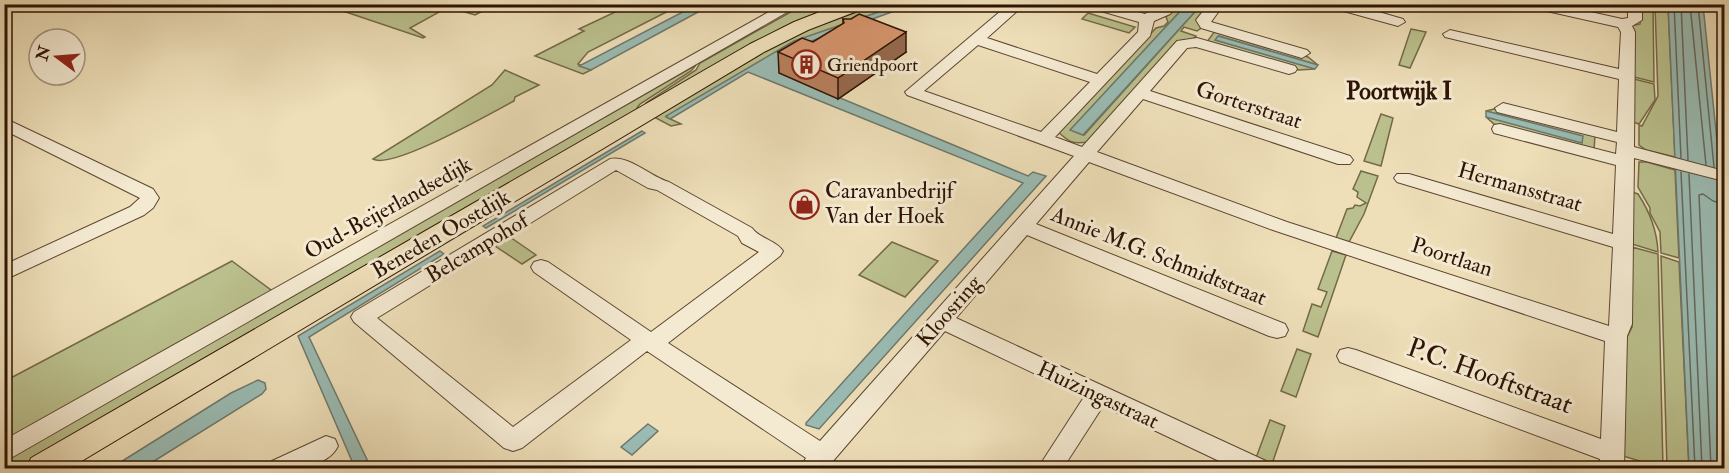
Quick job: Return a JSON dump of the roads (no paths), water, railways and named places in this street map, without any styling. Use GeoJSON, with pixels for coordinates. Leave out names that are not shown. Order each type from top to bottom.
{"type":"FeatureCollection","features":[{"type":"Feature","properties":{"kind":"main road","name":"Beneden Oostdijk"},"geometry":{"type":"LineString","coordinates":[[801,26],[814,17],[844,4]]}},
{"type":"Feature","properties":{"kind":"main road","name":"Beneden Oostdijk"},"geometry":{"type":"LineString","coordinates":[[43,468],[752,51],[801,26],[858,4]]}},
{"type":"Feature","properties":{"kind":"main road","name":"Beneden Oostdijk"},"geometry":{"type":"LineString","coordinates":[[32,468],[83,444]]}},
{"type":"Feature","properties":{"kind":"street","name":"Oud-Beijerlandsedijk"},"geometry":{"type":"LineString","coordinates":[[4,452],[794,4]]}},
{"type":"Feature","properties":{"kind":"street"},"geometry":{"type":"LineString","coordinates":[[976,39],[1018,4]]}},
{"type":"Feature","properties":{"kind":"street"},"geometry":{"type":"LineString","coordinates":[[1092,4],[1148,19],[1165,11],[1172,4]]}},
{"type":"Feature","properties":{"kind":"street"},"geometry":{"type":"LineString","coordinates":[[1112,4],[1142,13],[1148,19]]}},
{"type":"Feature","properties":{"kind":"street"},"geometry":{"type":"LineString","coordinates":[[1217,4],[1203,21],[1211,27],[1302,53]]}},
{"type":"Feature","properties":{"kind":"street"},"geometry":{"type":"LineString","coordinates":[[1334,4],[1398,22]]}},
{"type":"Feature","properties":{"kind":"street"},"geometry":{"type":"LineString","coordinates":[[1534,4],[1623,24],[1635,20],[1635,4]]}},
{"type":"Feature","properties":{"kind":"street"},"geometry":{"type":"LineString","coordinates":[[1044,139],[1146,31],[1148,19]]}},
{"type":"Feature","properties":{"kind":"street"},"geometry":{"type":"LineString","coordinates":[[1612,461],[1616,336],[1621,324],[1628,32],[1623,24]]}},
{"type":"Feature","properties":{"kind":"street"},"geometry":{"type":"LineString","coordinates":[[1450,34],[1627,76]]}},
{"type":"Feature","properties":{"kind":"street"},"geometry":{"type":"LineString","coordinates":[[976,39],[1100,80]]}},
{"type":"Feature","properties":{"kind":"street","name":"Poortlaan"},"geometry":{"type":"LineString","coordinates":[[976,39],[913,92],[1290,229],[1616,336]]}},
{"type":"Feature","properties":{"kind":"street","name":"Kloosring"},"geometry":{"type":"LineString","coordinates":[[817,462],[1182,44],[1197,42],[1289,69]]}},
{"type":"Feature","properties":{"kind":"street","name":"Gorterstraat"},"geometry":{"type":"LineString","coordinates":[[1140,93],[1344,160]]}},
{"type":"Feature","properties":{"kind":"street"},"geometry":{"type":"LineString","coordinates":[[1503,108],[1625,150],[1725,176]]}},
{"type":"Feature","properties":{"kind":"street"},"geometry":{"type":"LineString","coordinates":[[4,123],[146,193],[150,198],[137,211],[4,273]]}},
{"type":"Feature","properties":{"kind":"street"},"geometry":{"type":"LineString","coordinates":[[1500,129],[1625,150]]}},
{"type":"Feature","properties":{"kind":"street","name":"Belcampohof"},"geometry":{"type":"LineString","coordinates":[[616,163],[735,226],[745,232],[749,238],[772,251],[662,336],[648,341],[635,346],[513,441],[362,317],[616,163]]}},
{"type":"Feature","properties":{"kind":"street","name":"Hermansstraat"},"geometry":{"type":"LineString","coordinates":[[1403,178],[1623,243]]}},
{"type":"Feature","properties":{"kind":"street","name":"Annie M.G. Schmidtstraat"},"geometry":{"type":"LineString","coordinates":[[1023,226],[1277,330]]}},
{"type":"Feature","properties":{"kind":"street"},"geometry":{"type":"LineString","coordinates":[[541,267],[817,462]]}},
{"type":"Feature","properties":{"kind":"street","name":"Huizingastraat"},"geometry":{"type":"LineString","coordinates":[[941,320],[1257,468]]}},
{"type":"Feature","properties":{"kind":"street","name":"P.C. Hooftstraat"},"geometry":{"type":"LineString","coordinates":[[1348,356],[1612,461]]}},
{"type":"Feature","properties":{"kind":"street"},"geometry":{"type":"LineString","coordinates":[[1050,468],[1098,395]]}},
{"type":"Feature","properties":{"kind":"street"},"geometry":{"type":"LineString","coordinates":[[281,468],[326,446]]}},
{"type":"Feature","properties":{"kind":"water"},"geometry":{"type":"Polygon","coordinates":[[[696,5],[711,5],[591,70],[579,66],[696,5]]]}},
{"type":"Feature","properties":{"kind":"water"},"geometry":{"type":"Polygon","coordinates":[[[899,5],[911,5],[809,42],[780,73],[1028,176],[1033,172],[1046,176],[819,429],[806,425],[806,423],[1023,183],[748,72],[670,119],[666,116],[794,41],[899,5]]]}},
{"type":"Feature","properties":{"kind":"water"},"geometry":{"type":"Polygon","coordinates":[[[1186,5],[1201,5],[1083,135],[1070,130],[1186,5]]]}},
{"type":"Feature","properties":{"kind":"water"},"geometry":{"type":"Polygon","coordinates":[[[1668,5],[1703,5],[1724,209],[1724,468],[1689,468],[1668,5]]]}},
{"type":"Feature","properties":{"kind":"water"},"geometry":{"type":"Polygon","coordinates":[[[1218,36],[1318,65],[1315,69],[1215,40],[1218,36]]]}},
{"type":"Feature","properties":{"kind":"water"},"geometry":{"type":"Polygon","coordinates":[[[1486,111],[1583,136],[1582,143],[1486,117],[1486,111]]]}},
{"type":"Feature","properties":{"kind":"water"},"geometry":{"type":"Polygon","coordinates":[[[642,131],[645,133],[486,228],[483,226],[642,131]]]}},
{"type":"Feature","properties":{"kind":"water"},"geometry":{"type":"Polygon","coordinates":[[[440,251],[444,254],[309,337],[371,468],[355,468],[298,336],[440,251]]]}},
{"type":"Feature","properties":{"kind":"water"},"geometry":{"type":"Polygon","coordinates":[[[258,380],[265,383],[266,389],[262,394],[143,468],[111,468],[231,393],[258,380]]]}},
{"type":"Feature","properties":{"kind":"water"},"geometry":{"type":"Polygon","coordinates":[[[648,424],[658,431],[632,455],[621,447],[648,424]]]}},
{"type":"Feature","properties":{"kind":"place","name":"Griendpoort"},"geometry":{"type":"Point","coordinates":[806,65]}},
{"type":"Feature","properties":{"kind":"place","name":"Caravanbedrijf Van der Hoek"},"geometry":{"type":"Point","coordinates":[804,204]}},
{"type":"Feature","properties":{"kind":"district","name":"Poortwijk I"},"geometry":{"type":"Point","coordinates":[1399,91]}}]}
